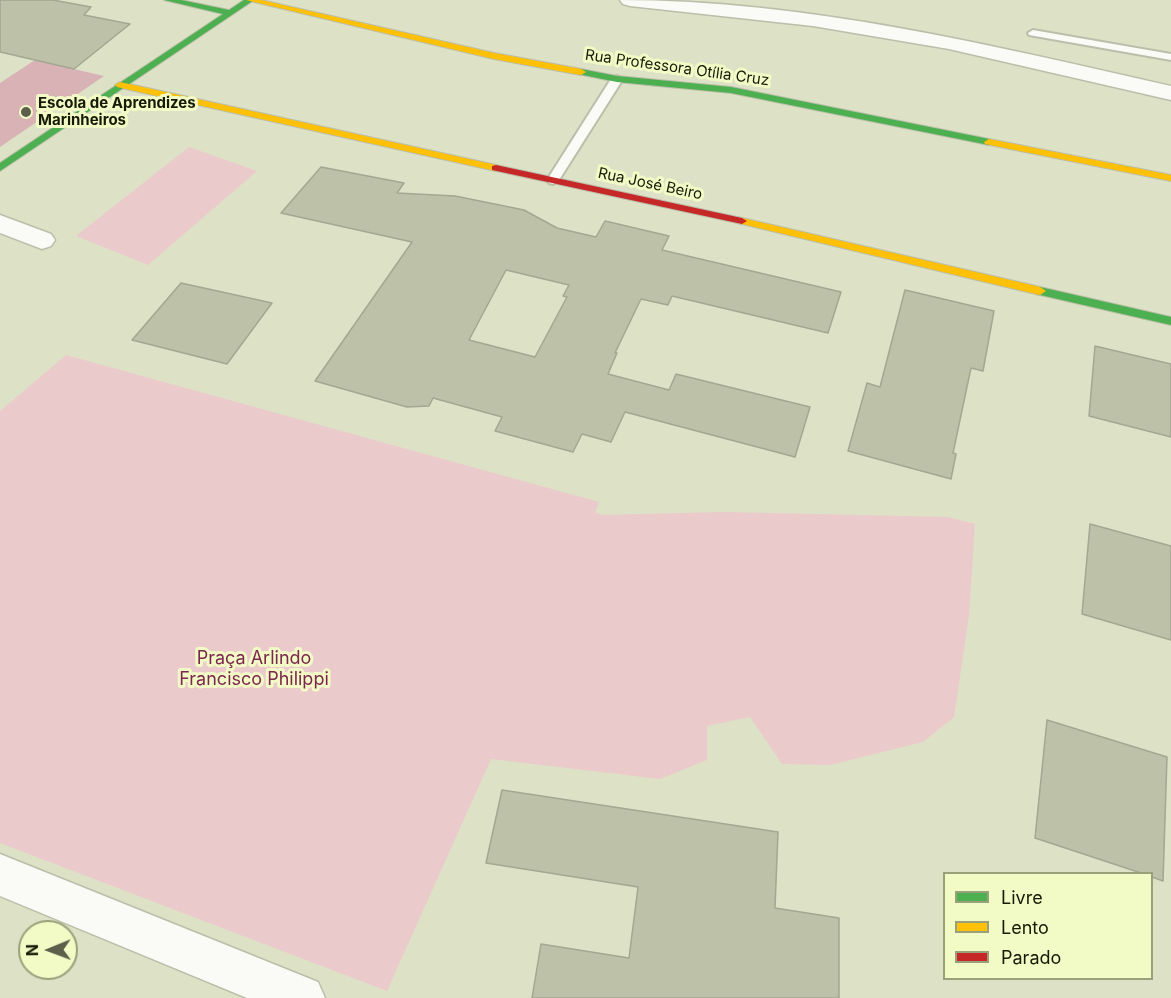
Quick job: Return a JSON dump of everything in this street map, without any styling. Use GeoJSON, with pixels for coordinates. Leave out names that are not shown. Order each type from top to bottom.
{"type":"FeatureCollection","features":[{"type":"Feature","properties":{"kind":"street"},"geometry":{"type":"LineString","coordinates":[[168,0],[231,13]]}},
{"type":"Feature","properties":{"kind":"street"},"geometry":{"type":"LineString","coordinates":[[0,168],[120,85],[250,0]]}},
{"type":"Feature","properties":{"kind":"street","name":"Rua Professora Otília Cruz"},"geometry":{"type":"LineString","coordinates":[[250,0],[494,56],[617,79],[731,90],[1171,178]]}},
{"type":"Feature","properties":{"kind":"street"},"geometry":{"type":"LineString","coordinates":[[630,0],[813,20],[949,42],[1171,93]]}},
{"type":"Feature","properties":{"kind":"street","name":"Rua José Beiro"},"geometry":{"type":"LineString","coordinates":[[120,85],[553,180],[1171,321]]}},
{"type":"Feature","properties":{"kind":"street"},"geometry":{"type":"LineString","coordinates":[[0,223],[42,240]]}},
{"type":"Feature","properties":{"kind":"street"},"geometry":{"type":"LineString","coordinates":[[0,875],[302,998]]}},
{"type":"Feature","properties":{"kind":"lane"},"geometry":{"type":"LineString","coordinates":[[1033,33],[1171,57]]}},
{"type":"Feature","properties":{"kind":"lane"},"geometry":{"type":"LineString","coordinates":[[553,180],[617,79]]}},
{"type":"Feature","properties":{"kind":"green space"},"geometry":{"type":"Polygon","coordinates":[[[189,147],[257,171],[148,265],[76,236],[189,147]]]}},
{"type":"Feature","properties":{"kind":"green space","name":"Praça Arlindo Francisco Philippi"},"geometry":{"type":"Polygon","coordinates":[[[66,355],[599,502],[595,512],[602,515],[724,512],[948,517],[975,524],[969,615],[954,717],[923,742],[830,765],[782,764],[750,717],[707,726],[707,760],[660,779],[491,759],[387,991],[0,843],[0,411],[66,355]]]}},
{"type":"Feature","properties":{"kind":"shaded area","name":"Escola de Aprendizes Marinheiros"},"geometry":{"type":"Polygon","coordinates":[[[35,60],[104,76],[0,147],[0,83],[35,60]]]}},
{"type":"Feature","properties":{"kind":"building"},"geometry":{"type":"Polygon","coordinates":[[[0,0],[53,0],[91,7],[84,15],[130,24],[74,69],[0,52],[0,0]]]}},
{"type":"Feature","properties":{"kind":"building"},"geometry":{"type":"Polygon","coordinates":[[[321,167],[404,183],[397,193],[455,196],[524,210],[557,228],[596,237],[605,221],[669,236],[662,250],[841,292],[828,333],[672,296],[668,305],[641,299],[615,353],[617,353],[608,374],[669,390],[676,374],[810,407],[795,457],[625,412],[611,442],[582,434],[573,452],[495,431],[502,417],[433,398],[429,406],[407,407],[315,381],[412,242],[281,213],[321,167]],[[506,270],[469,340],[535,357],[567,297],[563,296],[569,285],[506,270]]]}},
{"type":"Feature","properties":{"kind":"building"},"geometry":{"type":"Polygon","coordinates":[[[181,283],[272,303],[227,364],[132,340],[181,283]]]}},
{"type":"Feature","properties":{"kind":"building"},"geometry":{"type":"Polygon","coordinates":[[[905,290],[994,311],[983,371],[971,368],[953,453],[956,454],[951,479],[848,451],[867,383],[880,387],[905,290]]]}},
{"type":"Feature","properties":{"kind":"building"},"geometry":{"type":"Polygon","coordinates":[[[1095,346],[1171,364],[1171,437],[1089,416],[1095,346]]]}},
{"type":"Feature","properties":{"kind":"building"},"geometry":{"type":"Polygon","coordinates":[[[1090,524],[1171,546],[1171,640],[1082,614],[1090,524]]]}},
{"type":"Feature","properties":{"kind":"building"},"geometry":{"type":"Polygon","coordinates":[[[1047,720],[1167,757],[1163,881],[1153,877],[1153,872],[1138,872],[1035,838],[1047,720]]]}},
{"type":"Feature","properties":{"kind":"building"},"geometry":{"type":"Polygon","coordinates":[[[502,790],[778,832],[775,908],[839,918],[839,998],[532,998],[541,944],[629,958],[638,887],[486,863],[502,790]]]}},
{"type":"Feature","properties":{"kind":"traffic: fast"},"geometry":{"type":"LineString","coordinates":[[168,0],[231,13]]}},
{"type":"Feature","properties":{"kind":"traffic: fast"},"geometry":{"type":"LineString","coordinates":[[0,168],[250,0]]}},
{"type":"Feature","properties":{"kind":"traffic: fast"},"geometry":{"type":"LineString","coordinates":[[581,72],[617,79],[731,90],[989,142]]}},
{"type":"Feature","properties":{"kind":"traffic: fast"},"geometry":{"type":"LineString","coordinates":[[1040,291],[1171,321]]}},
{"type":"Feature","properties":{"kind":"traffic: slow"},"geometry":{"type":"LineString","coordinates":[[250,0],[494,56],[581,72]]}},
{"type":"Feature","properties":{"kind":"traffic: slow"},"geometry":{"type":"LineString","coordinates":[[120,85],[496,168]]}},
{"type":"Feature","properties":{"kind":"traffic: slow"},"geometry":{"type":"LineString","coordinates":[[989,142],[1171,178]]}},
{"type":"Feature","properties":{"kind":"traffic: slow"},"geometry":{"type":"LineString","coordinates":[[742,221],[1040,291]]}},
{"type":"Feature","properties":{"kind":"traffic: jam"},"geometry":{"type":"LineString","coordinates":[[496,168],[742,221]]}},
{"type":"Feature","properties":{"kind":"place","name":"Escola de Aprendizes Marinheiros"},"geometry":{"type":"Point","coordinates":[26,112]}}]}
